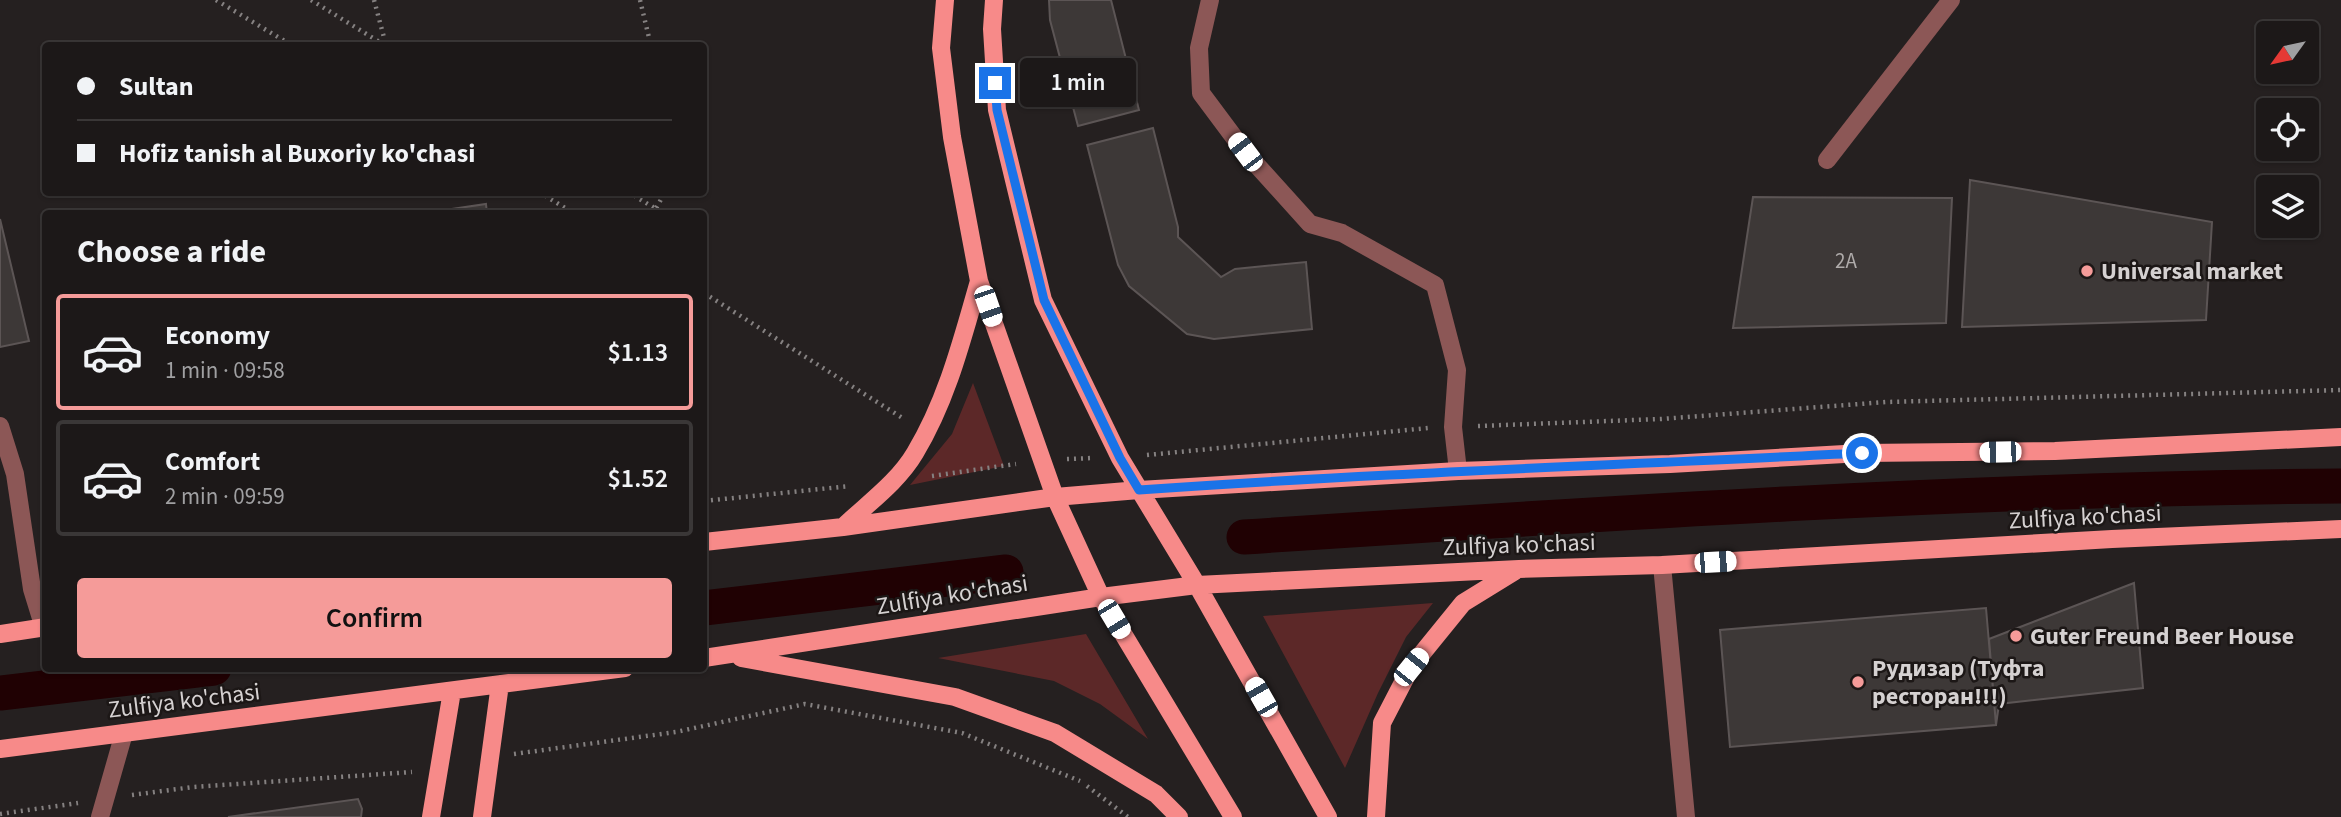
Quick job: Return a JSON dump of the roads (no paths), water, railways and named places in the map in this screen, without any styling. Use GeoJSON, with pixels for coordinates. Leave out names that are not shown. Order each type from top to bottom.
{"type":"FeatureCollection","features":[{"type":"Feature","properties":{"kind":"main road"},"geometry":{"type":"LineString","coordinates":[[945,0],[941,48],[952,137],[979,281],[1041,460],[1055,498],[1101,597],[1233,817]]}},
{"type":"Feature","properties":{"kind":"main road"},"geometry":{"type":"LineString","coordinates":[[994,0],[992,29],[997,110],[1044,300],[1120,458],[1197,584],[1328,817]]}},
{"type":"Feature","properties":{"kind":"main road"},"geometry":{"type":"LineString","coordinates":[[843,527],[891,482],[914,455],[948,384],[979,281]]}},
{"type":"Feature","properties":{"kind":"main road"},"geometry":{"type":"LineString","coordinates":[[707,542],[1139,490],[1458,471],[1670,464],[1862,453],[2056,451],[2341,437]]}},
{"type":"Feature","properties":{"kind":"main road","name":"Zulfiya ko'chasi"},"geometry":{"type":"LineString","coordinates":[[707,658],[1197,584],[1662,565],[2112,539],[2341,529]]}},
{"type":"Feature","properties":{"kind":"main road"},"geometry":{"type":"LineString","coordinates":[[1376,817],[1381,723],[1411,667],[1463,603],[1519,569]]}},
{"type":"Feature","properties":{"kind":"main road"},"geometry":{"type":"LineString","coordinates":[[0,634],[42,627]]}},
{"type":"Feature","properties":{"kind":"main road"},"geometry":{"type":"LineString","coordinates":[[727,655],[955,697],[1055,733],[1156,794],[1179,817]]}},
{"type":"Feature","properties":{"kind":"main road","name":"Zulfiya ko'chasi"},"geometry":{"type":"LineString","coordinates":[[0,749],[594,672]]}},
{"type":"Feature","properties":{"kind":"main road"},"geometry":{"type":"LineString","coordinates":[[482,817],[500,684]]}},
{"type":"Feature","properties":{"kind":"main road"},"geometry":{"type":"LineString","coordinates":[[431,817],[452,691]]}},
{"type":"Feature","properties":{"kind":"street"},"geometry":{"type":"LineString","coordinates":[[1210,0],[1199,48],[1201,93],[1245,152],[1310,223],[1342,233],[1435,285],[1457,370],[1453,427],[1458,471]]}},
{"type":"Feature","properties":{"kind":"street"},"geometry":{"type":"LineString","coordinates":[[1827,160],[1951,0]]}},
{"type":"Feature","properties":{"kind":"street"},"geometry":{"type":"LineString","coordinates":[[0,426],[15,474],[32,589],[42,618]]}},
{"type":"Feature","properties":{"kind":"street"},"geometry":{"type":"LineString","coordinates":[[1662,565],[1686,817]]}},
{"type":"Feature","properties":{"kind":"street"},"geometry":{"type":"LineString","coordinates":[[100,817],[124,733]]}},
{"type":"Feature","properties":{"kind":"waterway"},"geometry":{"type":"LineString","coordinates":[[1244,537],[1929,497],[2341,486]]}},
{"type":"Feature","properties":{"kind":"waterway"},"geometry":{"type":"LineString","coordinates":[[707,608],[1006,572]]}},
{"type":"Feature","properties":{"kind":"waterway"},"geometry":{"type":"LineString","coordinates":[[0,693],[180,672]]}},
{"type":"Feature","properties":{"kind":"place","name":"Universal market"},"geometry":{"type":"Point","coordinates":[2087,271]}},
{"type":"Feature","properties":{"kind":"place","name":"Guter Freund Beer House"},"geometry":{"type":"Point","coordinates":[2016,636]}},
{"type":"Feature","properties":{"kind":"place","name":"Рудизар (Туфта ресторан!!!)"},"geometry":{"type":"Point","coordinates":[1858,682]}}]}
